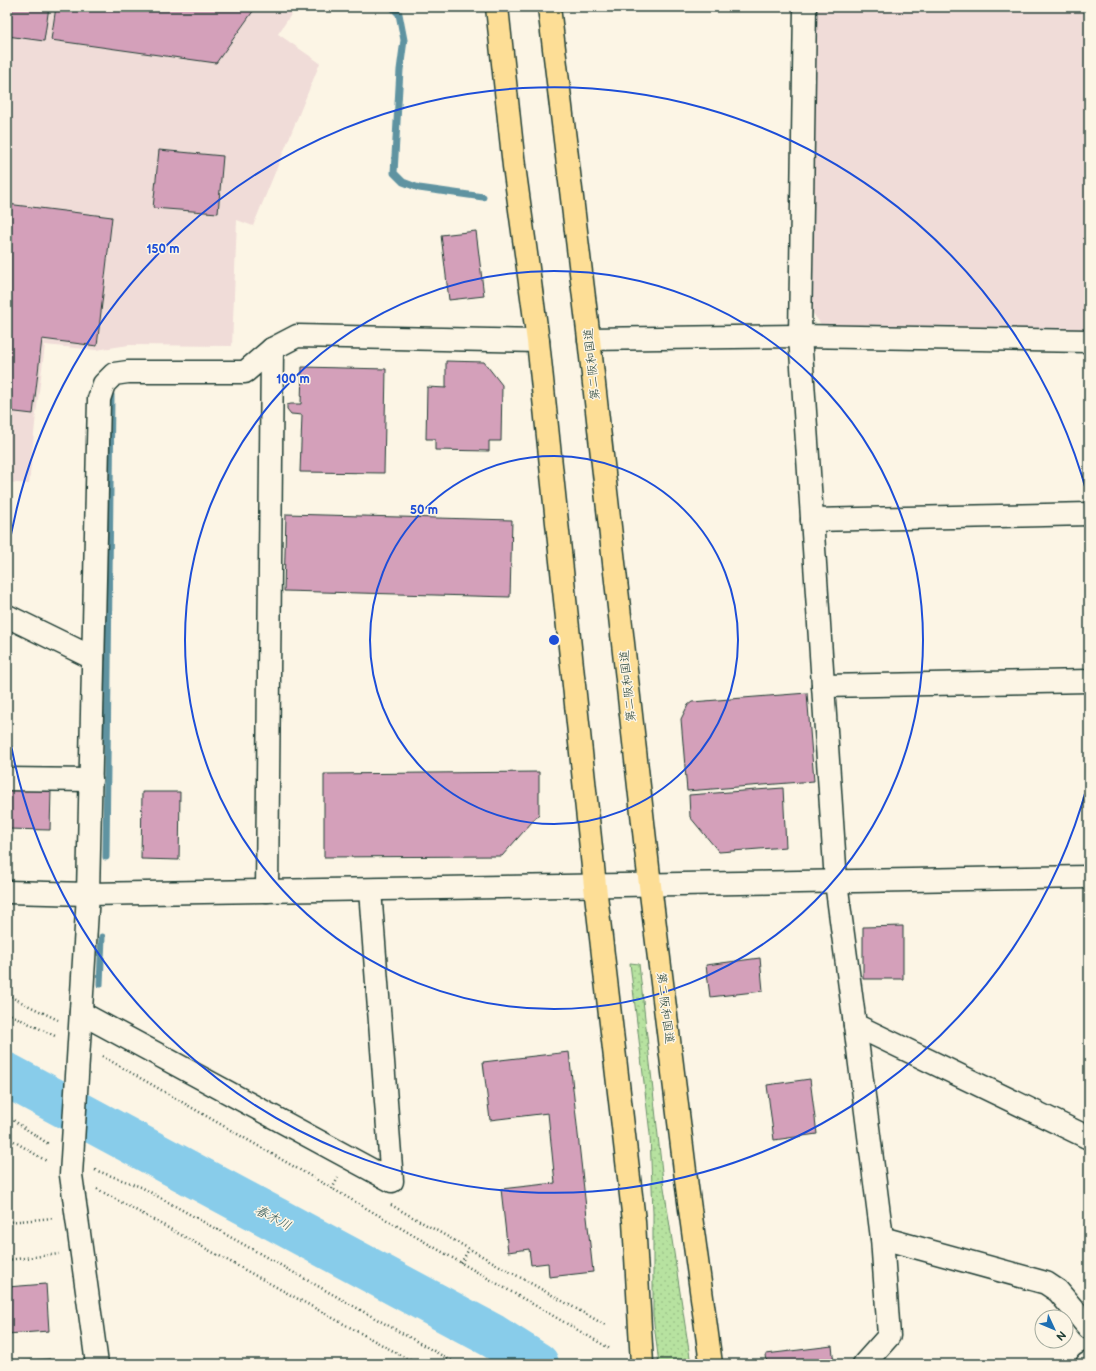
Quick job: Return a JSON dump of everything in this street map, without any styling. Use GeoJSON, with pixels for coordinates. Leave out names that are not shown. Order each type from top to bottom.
{"type":"FeatureCollection","features":[{"type":"Feature","properties":{"kind":"highway"},"geometry":{"type":"LineString","coordinates":[[497,7],[514,166],[538,342],[595,886],[634,1221],[641,1358]]}},
{"type":"Feature","properties":{"kind":"highway","name":"第二阪和国道"},"geometry":{"type":"LineString","coordinates":[[549,7],[589,339],[650,885],[686,1179],[711,1364]]}},
{"type":"Feature","properties":{"kind":"street"},"geometry":{"type":"LineString","coordinates":[[806,7],[800,336],[836,882],[882,1238],[889,1336],[864,1364]]}},
{"type":"Feature","properties":{"kind":"street"},"geometry":{"type":"LineString","coordinates":[[97,1364],[72,1161],[88,894],[99,399],[104,384],[114,374],[128,372],[245,372],[272,349],[297,336],[538,342]]}},
{"type":"Feature","properties":{"kind":"street"},"geometry":{"type":"LineString","coordinates":[[589,339],[800,336],[1089,341]]}},
{"type":"Feature","properties":{"kind":"street"},"geometry":{"type":"LineString","coordinates":[[267,891],[272,349]]}},
{"type":"Feature","properties":{"kind":"street"},"geometry":{"type":"LineString","coordinates":[[812,520],[1089,514]]}},
{"type":"Feature","properties":{"kind":"street"},"geometry":{"type":"LineString","coordinates":[[7,616],[94,658]]}},
{"type":"Feature","properties":{"kind":"street"},"geometry":{"type":"LineString","coordinates":[[823,686],[1089,681]]}},
{"type":"Feature","properties":{"kind":"street"},"geometry":{"type":"LineString","coordinates":[[7,779],[91,780]]}},
{"type":"Feature","properties":{"kind":"street"},"geometry":{"type":"LineString","coordinates":[[7,892],[88,894],[1089,877]]}},
{"type":"Feature","properties":{"kind":"street"},"geometry":{"type":"LineString","coordinates":[[81,1013],[392,1181],[370,890]]}},
{"type":"Feature","properties":{"kind":"street"},"geometry":{"type":"LineString","coordinates":[[855,1025],[1089,1138]]}},
{"type":"Feature","properties":{"kind":"street"},"geometry":{"type":"LineString","coordinates":[[882,1238],[1046,1283],[1058,1291],[1089,1328]]}},
{"type":"Feature","properties":{"kind":"path"},"geometry":{"type":"LineString","coordinates":[[7,1013],[54,1035],[78,1050],[332,1189],[609,1348]]}},
{"type":"Feature","properties":{"kind":"path"},"geometry":{"type":"LineString","coordinates":[[7,1116],[72,1161],[417,1364]]}},
{"type":"Feature","properties":{"kind":"path"},"geometry":{"type":"LineString","coordinates":[[7,1137],[141,1187],[457,1364]]}},
{"type":"Feature","properties":{"kind":"path"},"geometry":{"type":"LineString","coordinates":[[332,1189],[339,1176]]}},
{"type":"Feature","properties":{"kind":"path"},"geometry":{"type":"LineString","coordinates":[[7,1222],[61,1218]]}},
{"type":"Feature","properties":{"kind":"path"},"geometry":{"type":"LineString","coordinates":[[461,1263],[469,1249]]}},
{"type":"Feature","properties":{"kind":"path"},"geometry":{"type":"LineString","coordinates":[[7,1260],[65,1253]]}},
{"type":"Feature","properties":{"kind":"shaded area"},"geometry":{"type":"Polygon","coordinates":[[[7,7],[296,7],[278,34],[320,63],[253,226],[237,220],[232,346],[129,345],[96,350],[45,345],[29,484],[7,482],[7,7]]]}},
{"type":"Feature","properties":{"kind":"shaded area"},"geometry":{"type":"Polygon","coordinates":[[[815,7],[1089,7],[1089,332],[823,327],[811,311],[815,7]]]}},
{"type":"Feature","properties":{"kind":"green space"},"geometry":{"type":"Polygon","coordinates":[[[630,963],[639,964],[663,1181],[691,1364],[659,1364],[653,1315],[653,1213],[650,1134],[630,963]]]}},
{"type":"Feature","properties":{"kind":"building"},"geometry":{"type":"Polygon","coordinates":[[[7,7],[49,7],[44,41],[7,36],[7,7]]]}},
{"type":"Feature","properties":{"kind":"building"},"geometry":{"type":"Polygon","coordinates":[[[56,7],[256,7],[216,63],[51,40],[56,7]]]}},
{"type":"Feature","properties":{"kind":"building"},"geometry":{"type":"Polygon","coordinates":[[[159,150],[223,156],[218,213],[153,208],[159,150]]]}},
{"type":"Feature","properties":{"kind":"building"},"geometry":{"type":"Polygon","coordinates":[[[7,204],[112,217],[97,346],[42,339],[33,414],[7,411],[7,204]]]}},
{"type":"Feature","properties":{"kind":"building"},"geometry":{"type":"Polygon","coordinates":[[[476,231],[484,296],[449,300],[441,235],[476,231]]]}},
{"type":"Feature","properties":{"kind":"building"},"geometry":{"type":"Polygon","coordinates":[[[446,361],[484,362],[502,385],[501,441],[489,441],[489,451],[435,450],[435,439],[426,439],[427,387],[446,388],[446,361]]]}},
{"type":"Feature","properties":{"kind":"building"},"geometry":{"type":"Polygon","coordinates":[[[302,367],[386,369],[384,473],[300,472],[302,415],[291,414],[287,409],[287,405],[301,404],[302,367]]]}},
{"type":"Feature","properties":{"kind":"building"},"geometry":{"type":"Polygon","coordinates":[[[286,514],[512,520],[510,597],[284,591],[286,514]]]}},
{"type":"Feature","properties":{"kind":"building"},"geometry":{"type":"Polygon","coordinates":[[[807,693],[814,781],[687,791],[681,719],[688,705],[692,702],[807,693]]]}},
{"type":"Feature","properties":{"kind":"building"},"geometry":{"type":"Polygon","coordinates":[[[539,772],[539,814],[502,856],[324,857],[324,774],[539,772]]]}},
{"type":"Feature","properties":{"kind":"building"},"geometry":{"type":"Polygon","coordinates":[[[783,788],[786,847],[719,852],[690,817],[689,795],[783,788]]]}},
{"type":"Feature","properties":{"kind":"building"},"geometry":{"type":"Polygon","coordinates":[[[7,790],[51,790],[50,830],[7,829],[7,790]]]}},
{"type":"Feature","properties":{"kind":"building"},"geometry":{"type":"Polygon","coordinates":[[[142,792],[180,792],[179,860],[141,859],[142,792]]]}},
{"type":"Feature","properties":{"kind":"building"},"geometry":{"type":"Polygon","coordinates":[[[903,926],[903,979],[863,979],[863,927],[903,926]]]}},
{"type":"Feature","properties":{"kind":"building"},"geometry":{"type":"Polygon","coordinates":[[[760,958],[763,991],[710,997],[706,965],[760,958]]]}},
{"type":"Feature","properties":{"kind":"building"},"geometry":{"type":"Polygon","coordinates":[[[569,1052],[593,1272],[549,1277],[548,1263],[531,1265],[529,1249],[508,1252],[501,1189],[555,1183],[548,1113],[490,1120],[483,1062],[569,1052]]]}},
{"type":"Feature","properties":{"kind":"building"},"geometry":{"type":"Polygon","coordinates":[[[810,1079],[817,1134],[774,1140],[767,1085],[810,1079]]]}},
{"type":"Feature","properties":{"kind":"building"},"geometry":{"type":"Polygon","coordinates":[[[46,1284],[49,1331],[7,1334],[7,1287],[46,1284]]]}},
{"type":"Feature","properties":{"kind":"building"},"geometry":{"type":"Polygon","coordinates":[[[832,1346],[834,1364],[767,1364],[766,1354],[832,1346]]]}},
{"type":"Feature","properties":{"kind":"building"},"geometry":{"type":"Polygon","coordinates":[[[50,1359],[51,1364],[7,1364],[7,1362],[50,1359]]]}},
{"type":"Feature","properties":{"kind":"waterway"},"geometry":{"type":"LineString","coordinates":[[392,7],[399,14],[404,40],[400,70],[394,173],[403,182],[419,188],[483,197]]}},
{"type":"Feature","properties":{"kind":"waterway"},"geometry":{"type":"LineString","coordinates":[[106,857],[111,395]]}},
{"type":"Feature","properties":{"kind":"waterway"},"geometry":{"type":"LineString","coordinates":[[100,984],[102,937]]}},
{"type":"Feature","properties":{"kind":"waterway","name":"春木川"},"geometry":{"type":"LineString","coordinates":[[7,1075],[493,1336],[537,1364]]}}]}
